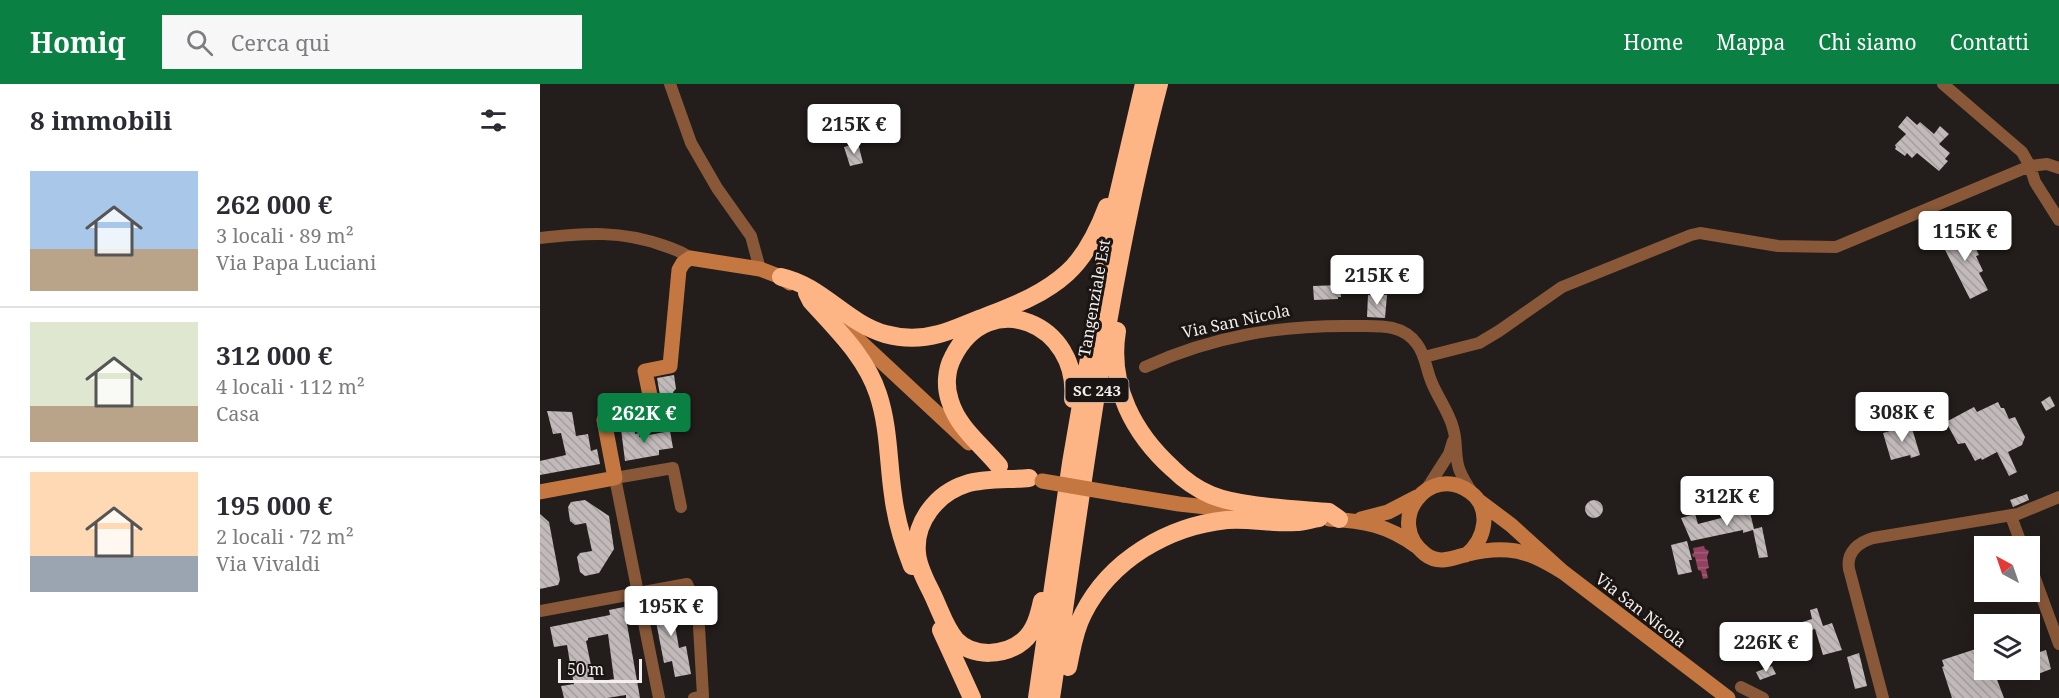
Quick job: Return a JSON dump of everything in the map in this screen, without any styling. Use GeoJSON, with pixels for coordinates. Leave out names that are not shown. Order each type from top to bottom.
{"type":"FeatureCollection","features":[{"type":"Feature","properties":{"kind":"highway","name":"Tangenziale Est"},"geometry":{"type":"LineString","coordinates":[[1037,698],[1071,463],[1115,208],[1144,84]]}},
{"type":"Feature","properties":{"kind":"highway","name":"Tangenziale Est"},"geometry":{"type":"LineString","coordinates":[[1051,698],[1096,396],[1129,214],[1159,84]]}},
{"type":"Feature","properties":{"kind":"highway"},"geometry":{"type":"LineString","coordinates":[[782,277],[796,280],[810,287],[853,319],[869,328],[895,337],[911,338],[939,334],[1014,304],[1044,291],[1075,266],[1103,218],[1127,137],[1134,126]]}},
{"type":"Feature","properties":{"kind":"highway"},"geometry":{"type":"LineString","coordinates":[[1129,214],[1130,252],[1116,339],[1117,365],[1122,395],[1129,416],[1142,438],[1176,472],[1196,488],[1212,496],[1254,504],[1329,512],[1347,520]]}},
{"type":"Feature","properties":{"kind":"highway"},"geometry":{"type":"LineString","coordinates":[[807,293],[811,302],[855,349],[878,393],[887,431],[892,494],[898,524],[917,580],[972,698]]}},
{"type":"Feature","properties":{"kind":"highway"},"geometry":{"type":"LineString","coordinates":[[999,466],[957,418],[949,400],[946,382],[950,363],[959,346],[970,333],[984,325],[1003,319],[1022,320],[1040,328],[1054,339],[1065,353],[1073,370],[1074,390],[1069,452],[1071,463]]}},
{"type":"Feature","properties":{"kind":"highway"},"geometry":{"type":"LineString","coordinates":[[1035,480],[978,481],[964,484],[939,499],[928,510],[918,539],[917,554],[948,629],[957,641],[970,649],[985,653],[1012,648],[1024,640],[1034,628],[1040,612],[1056,534],[1064,518]]}},
{"type":"Feature","properties":{"kind":"highway"},"geometry":{"type":"LineString","coordinates":[[1061,698],[1074,636],[1082,615],[1103,584],[1133,555],[1171,534],[1210,522],[1230,520],[1296,522],[1319,518]]}},
{"type":"Feature","properties":{"kind":"street"},"geometry":{"type":"LineString","coordinates":[[670,84],[691,143],[717,188],[751,236],[760,269]]}},
{"type":"Feature","properties":{"kind":"street"},"geometry":{"type":"LineString","coordinates":[[1943,84],[2022,152],[2031,166],[2035,182],[2059,220]]}},
{"type":"Feature","properties":{"kind":"street"},"geometry":{"type":"LineString","coordinates":[[1424,357],[1479,343],[1562,287],[1691,235],[1700,233],[1778,246],[1836,247],[2031,166],[2047,164],[2059,168]]}},
{"type":"Feature","properties":{"kind":"street"},"geometry":{"type":"LineString","coordinates":[[540,237],[617,233],[651,241],[685,253],[690,258],[760,269],[782,277],[807,293],[849,330],[971,445],[999,466],[1035,480],[1179,504],[1347,520]]}},
{"type":"Feature","properties":{"kind":"street"},"geometry":{"type":"LineString","coordinates":[[659,698],[604,420],[652,410],[645,371],[670,366],[679,270],[690,258]]}},
{"type":"Feature","properties":{"kind":"street","name":"Via San Nicola"},"geometry":{"type":"LineString","coordinates":[[1144,367],[1180,351],[1283,328],[1321,325],[1389,326],[1410,338],[1417,344],[1424,357],[1431,382],[1450,419],[1454,431],[1458,465],[1476,497],[1484,526],[1481,538],[1466,555]]}},
{"type":"Feature","properties":{"kind":"street"},"geometry":{"type":"LineString","coordinates":[[1416,546],[1410,535],[1408,519],[1410,509],[1449,454],[1454,431]]}},
{"type":"Feature","properties":{"kind":"street"},"geometry":{"type":"LineString","coordinates":[[540,492],[673,468],[681,507]]}},
{"type":"Feature","properties":{"kind":"street","name":"Via San Nicola"},"geometry":{"type":"LineString","coordinates":[[1347,520],[1388,512],[1438,485],[1458,486],[1476,497],[1511,525],[1563,572],[1728,698]]}},
{"type":"Feature","properties":{"kind":"street"},"geometry":{"type":"LineString","coordinates":[[1883,698],[1849,569],[1848,563],[1854,549],[1873,538],[2011,516],[2059,496]]}},
{"type":"Feature","properties":{"kind":"street"},"geometry":{"type":"LineString","coordinates":[[2011,516],[2018,536]]}},
{"type":"Feature","properties":{"kind":"street","name":"Via San Nicola"},"geometry":{"type":"LineString","coordinates":[[1347,520],[1385,528],[1435,560],[1455,560],[1466,555],[1496,550],[1516,551],[1542,560],[1563,572]]}},
{"type":"Feature","properties":{"kind":"street"},"geometry":{"type":"LineString","coordinates":[[540,611],[687,584],[698,609],[699,697]]}},
{"type":"Feature","properties":{"kind":"street"},"geometry":{"type":"LineString","coordinates":[[2040,592],[2059,644]]}},
{"type":"Feature","properties":{"kind":"street"},"geometry":{"type":"LineString","coordinates":[[1741,687],[1764,698]]}},
{"type":"Feature","properties":{"kind":"shaded area"},"geometry":{"type":"Polygon","coordinates":[[[1704,546],[1709,551],[1707,557],[1709,568],[1706,569],[1708,578],[1703,579],[1692,554],[1694,553],[1693,548],[1704,546]]]}},
{"type":"Feature","properties":{"kind":"building"},"geometry":{"type":"Polygon","coordinates":[[[1907,116],[1917,125],[1920,122],[1934,134],[1940,126],[1949,134],[1939,144],[1950,153],[1945,159],[1948,161],[1939,171],[1917,153],[1912,158],[1907,153],[1905,156],[1895,149],[1895,145],[1906,134],[1898,127],[1907,116]]]}},
{"type":"Feature","properties":{"kind":"building"},"geometry":{"type":"Polygon","coordinates":[[[858,143],[863,163],[850,166],[844,147],[858,143]]]}},
{"type":"Feature","properties":{"kind":"building"},"geometry":{"type":"Polygon","coordinates":[[[1958,230],[1962,238],[1969,234],[1979,255],[1976,256],[1983,271],[1979,273],[1988,290],[1970,299],[1939,238],[1958,230]]]}},
{"type":"Feature","properties":{"kind":"building"},"geometry":{"type":"Polygon","coordinates":[[[1340,285],[1341,297],[1338,299],[1314,300],[1313,286],[1340,285]]]}},
{"type":"Feature","properties":{"kind":"building"},"geometry":{"type":"Polygon","coordinates":[[[1376,294],[1387,295],[1385,318],[1367,317],[1368,295],[1376,296],[1376,294]]]}},
{"type":"Feature","properties":{"kind":"building"},"geometry":{"type":"Polygon","coordinates":[[[674,375],[676,389],[673,392],[677,410],[663,413],[657,378],[674,375]]]}},
{"type":"Feature","properties":{"kind":"building"},"geometry":{"type":"Polygon","coordinates":[[[2050,396],[2055,406],[2046,411],[2041,402],[2050,396]]]}},
{"type":"Feature","properties":{"kind":"building"},"geometry":{"type":"Polygon","coordinates":[[[1998,402],[2009,419],[2015,417],[2025,437],[2022,445],[2008,452],[2017,472],[2009,476],[1997,452],[1975,461],[1965,443],[1958,444],[1946,422],[1974,407],[1977,412],[1998,402]]]}},
{"type":"Feature","properties":{"kind":"building"},"geometry":{"type":"Polygon","coordinates":[[[547,411],[572,412],[576,436],[588,434],[591,451],[597,449],[600,464],[540,475],[540,461],[566,455],[561,433],[553,434],[547,411]]]}},
{"type":"Feature","properties":{"kind":"building"},"geometry":{"type":"Polygon","coordinates":[[[1911,425],[1920,455],[1891,460],[1883,433],[1911,425]]]}},
{"type":"Feature","properties":{"kind":"building"},"geometry":{"type":"Polygon","coordinates":[[[634,427],[635,434],[639,433],[639,437],[670,431],[673,448],[659,450],[659,455],[625,461],[621,429],[634,427]]]}},
{"type":"Feature","properties":{"kind":"building"},"geometry":{"type":"Polygon","coordinates":[[[2027,494],[2029,500],[2013,507],[2010,500],[2027,494]]]}},
{"type":"Feature","properties":{"kind":"building"},"geometry":{"type":"Polygon","coordinates":[[[585,500],[609,516],[614,549],[599,573],[585,576],[580,572],[577,557],[580,553],[592,551],[586,523],[575,525],[570,521],[568,507],[571,502],[585,500]]]}},
{"type":"Feature","properties":{"kind":"building"},"geometry":{"type":"Polygon","coordinates":[[[1594,500],[1600,503],[1603,509],[1600,515],[1594,518],[1588,515],[1585,509],[1588,503],[1594,500]]]}},
{"type":"Feature","properties":{"kind":"building"},"geometry":{"type":"Polygon","coordinates":[[[1747,500],[1754,529],[1762,527],[1768,557],[1759,558],[1753,530],[1691,541],[1681,518],[1695,514],[1698,524],[1729,516],[1729,514],[1739,512],[1737,503],[1747,500]]]}},
{"type":"Feature","properties":{"kind":"building"},"geometry":{"type":"Polygon","coordinates":[[[540,514],[549,522],[560,580],[558,585],[540,589],[540,514]]]}},
{"type":"Feature","properties":{"kind":"building"},"geometry":{"type":"Polygon","coordinates":[[[1687,541],[1692,560],[1689,560],[1692,572],[1678,575],[1671,545],[1687,541]]]}},
{"type":"Feature","properties":{"kind":"building"},"geometry":{"type":"Polygon","coordinates":[[[677,598],[680,612],[673,614],[679,648],[686,646],[691,674],[675,677],[672,661],[664,663],[653,606],[662,604],[662,601],[677,598]]]}},
{"type":"Feature","properties":{"kind":"building"},"geometry":{"type":"Polygon","coordinates":[[[624,607],[640,698],[626,698],[626,695],[607,698],[564,698],[561,686],[574,684],[567,645],[554,647],[550,627],[610,615],[609,610],[624,607]],[[608,634],[588,638],[586,641],[594,680],[597,682],[614,679],[608,634]]]}},
{"type":"Feature","properties":{"kind":"building"},"geometry":{"type":"Polygon","coordinates":[[[1817,608],[1823,626],[1832,623],[1842,650],[1823,655],[1815,629],[1780,639],[1777,630],[1812,619],[1810,610],[1817,608]]]}},
{"type":"Feature","properties":{"kind":"building"},"geometry":{"type":"Polygon","coordinates":[[[1974,650],[1974,680],[1997,680],[2004,698],[1952,698],[1942,660],[1974,650]]]}},
{"type":"Feature","properties":{"kind":"building"},"geometry":{"type":"Polygon","coordinates":[[[2046,650],[2051,669],[2040,673],[2040,652],[2046,650]]]}},
{"type":"Feature","properties":{"kind":"building"},"geometry":{"type":"Polygon","coordinates":[[[1859,653],[1867,686],[1855,689],[1847,657],[1859,653]]]}},
{"type":"Feature","properties":{"kind":"building"},"geometry":{"type":"Polygon","coordinates":[[[1772,666],[1776,674],[1760,680],[1756,672],[1772,666]]]}}]}
